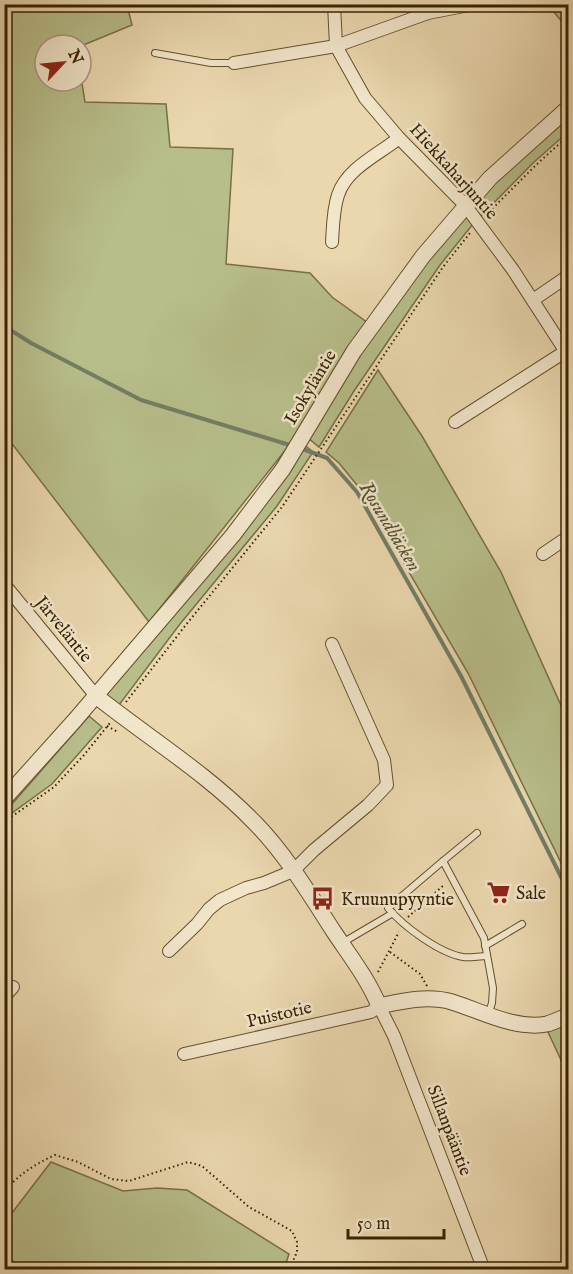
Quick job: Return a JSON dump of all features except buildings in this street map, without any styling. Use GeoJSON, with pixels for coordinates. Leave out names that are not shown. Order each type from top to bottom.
{"type":"FeatureCollection","features":[{"type":"Feature","properties":{"kind":"street","name":"Hiekkaharjuntie"},"geometry":{"type":"LineString","coordinates":[[334,4],[336,46],[365,98],[399,138],[465,205],[533,300],[567,353]]}},
{"type":"Feature","properties":{"kind":"street"},"geometry":{"type":"LineString","coordinates":[[234,63],[336,46],[428,14],[474,4]]}},
{"type":"Feature","properties":{"kind":"street","name":"Isokyläntie"},"geometry":{"type":"LineString","coordinates":[[96,696],[233,535],[282,469],[331,387],[381,312],[423,256],[490,178],[568,108]]}},
{"type":"Feature","properties":{"kind":"street"},"geometry":{"type":"LineString","coordinates":[[332,242],[338,196],[344,183],[351,174],[399,138]]}},
{"type":"Feature","properties":{"kind":"street"},"geometry":{"type":"LineString","coordinates":[[533,300],[568,276]]}},
{"type":"Feature","properties":{"kind":"street"},"geometry":{"type":"LineString","coordinates":[[455,422],[567,353]]}},
{"type":"Feature","properties":{"kind":"street"},"geometry":{"type":"LineString","coordinates":[[543,554],[568,537]]}},
{"type":"Feature","properties":{"kind":"street","name":"Järveläntie"},"geometry":{"type":"LineString","coordinates":[[4,584],[96,696]]}},
{"type":"Feature","properties":{"kind":"street"},"geometry":{"type":"LineString","coordinates":[[169,951],[220,900],[293,871],[314,850],[368,805],[387,785],[384,759],[332,644]]}},
{"type":"Feature","properties":{"kind":"street"},"geometry":{"type":"LineString","coordinates":[[4,799],[96,696],[236,804],[293,871],[364,976],[379,1006],[411,999],[430,999],[452,1002],[507,1021],[546,1024],[568,1016]]}},
{"type":"Feature","properties":{"kind":"street"},"geometry":{"type":"LineString","coordinates":[[4,997],[13,987]]}},
{"type":"Feature","properties":{"kind":"street","name":"Puistotie"},"geometry":{"type":"LineString","coordinates":[[184,1054],[370,1012],[379,1006]]}},
{"type":"Feature","properties":{"kind":"street","name":"Sillanpääntie"},"geometry":{"type":"LineString","coordinates":[[379,1006],[394,1036],[484,1269]]}},
{"type":"Feature","properties":{"kind":"lane"},"geometry":{"type":"LineString","coordinates":[[155,53],[210,63],[234,63]]}},
{"type":"Feature","properties":{"kind":"lane"},"geometry":{"type":"LineString","coordinates":[[477,833],[388,908],[420,934],[450,953],[464,957],[487,956]]}},
{"type":"Feature","properties":{"kind":"lane"},"geometry":{"type":"LineString","coordinates":[[443,861],[484,938],[493,988],[488,1016]]}},
{"type":"Feature","properties":{"kind":"lane"},"geometry":{"type":"LineString","coordinates":[[342,944],[393,913]]}},
{"type":"Feature","properties":{"kind":"lane"},"geometry":{"type":"LineString","coordinates":[[485,946],[522,924]]}},
{"type":"Feature","properties":{"kind":"path"},"geometry":{"type":"LineString","coordinates":[[4,822],[54,787],[84,755],[282,507],[443,267],[478,223],[568,136]]}},
{"type":"Feature","properties":{"kind":"path"},"geometry":{"type":"LineString","coordinates":[[107,726],[124,735]]}},
{"type":"Feature","properties":{"kind":"path"},"geometry":{"type":"LineString","coordinates":[[390,952],[420,974],[425,981],[430,999]]}},
{"type":"Feature","properties":{"kind":"path"},"geometry":{"type":"LineString","coordinates":[[4,1192],[12,1182],[34,1165],[55,1155],[78,1162],[111,1179],[129,1181],[188,1162],[202,1166],[249,1207],[292,1231],[297,1242],[297,1252],[289,1269]]}},
{"type":"Feature","properties":{"kind":"green space"},"geometry":{"type":"Polygon","coordinates":[[[4,5],[127,5],[132,25],[93,41],[93,33],[33,33],[33,93],[84,93],[85,102],[166,104],[170,147],[233,149],[226,264],[310,273],[332,297],[368,323],[287,448],[149,622],[5,437],[4,5]]]}},
{"type":"Feature","properties":{"kind":"green space"},"geometry":{"type":"Polygon","coordinates":[[[548,5],[568,5],[568,29],[548,5]]]}},
{"type":"Feature","properties":{"kind":"green space"},"geometry":{"type":"Polygon","coordinates":[[[568,114],[568,132],[533,163],[479,218],[471,206],[568,114]]]}},
{"type":"Feature","properties":{"kind":"green space"},"geometry":{"type":"Polygon","coordinates":[[[464,213],[473,224],[440,265],[354,391],[319,447],[307,437],[359,354],[464,213]]]}},
{"type":"Feature","properties":{"kind":"green space"},"geometry":{"type":"Polygon","coordinates":[[[378,370],[422,436],[501,572],[568,721],[568,877],[468,673],[361,490],[339,463],[326,452],[378,370]]]}},
{"type":"Feature","properties":{"kind":"green space"},"geometry":{"type":"Polygon","coordinates":[[[302,443],[313,452],[277,506],[180,624],[119,705],[105,695],[302,443]]]}},
{"type":"Feature","properties":{"kind":"green space"},"geometry":{"type":"Polygon","coordinates":[[[89,716],[102,727],[52,784],[5,818],[5,812],[89,716]]]}},
{"type":"Feature","properties":{"kind":"green space"},"geometry":{"type":"Polygon","coordinates":[[[568,1023],[568,1075],[547,1030],[568,1023]]]}},
{"type":"Feature","properties":{"kind":"green space"},"geometry":{"type":"Polygon","coordinates":[[[51,1162],[123,1191],[157,1188],[187,1190],[289,1254],[284,1269],[23,1269],[5,1255],[5,1222],[51,1162]]]}},
{"type":"Feature","properties":{"kind":"waterway","name":"Rosundbäcken"},"geometry":{"type":"LineString","coordinates":[[4,326],[31,343],[141,400],[293,446]]}},
{"type":"Feature","properties":{"kind":"waterway","name":"Rosundbäcken"},"geometry":{"type":"LineString","coordinates":[[300,448],[327,458],[357,492],[461,676],[568,891]]}},
{"type":"Feature","properties":{"kind":"place","name":"Sale"},"geometry":{"type":"Point","coordinates":[498,893]}},
{"type":"Feature","properties":{"kind":"place","name":"Kruunupyyntie"},"geometry":{"type":"Point","coordinates":[323,899]}}]}
